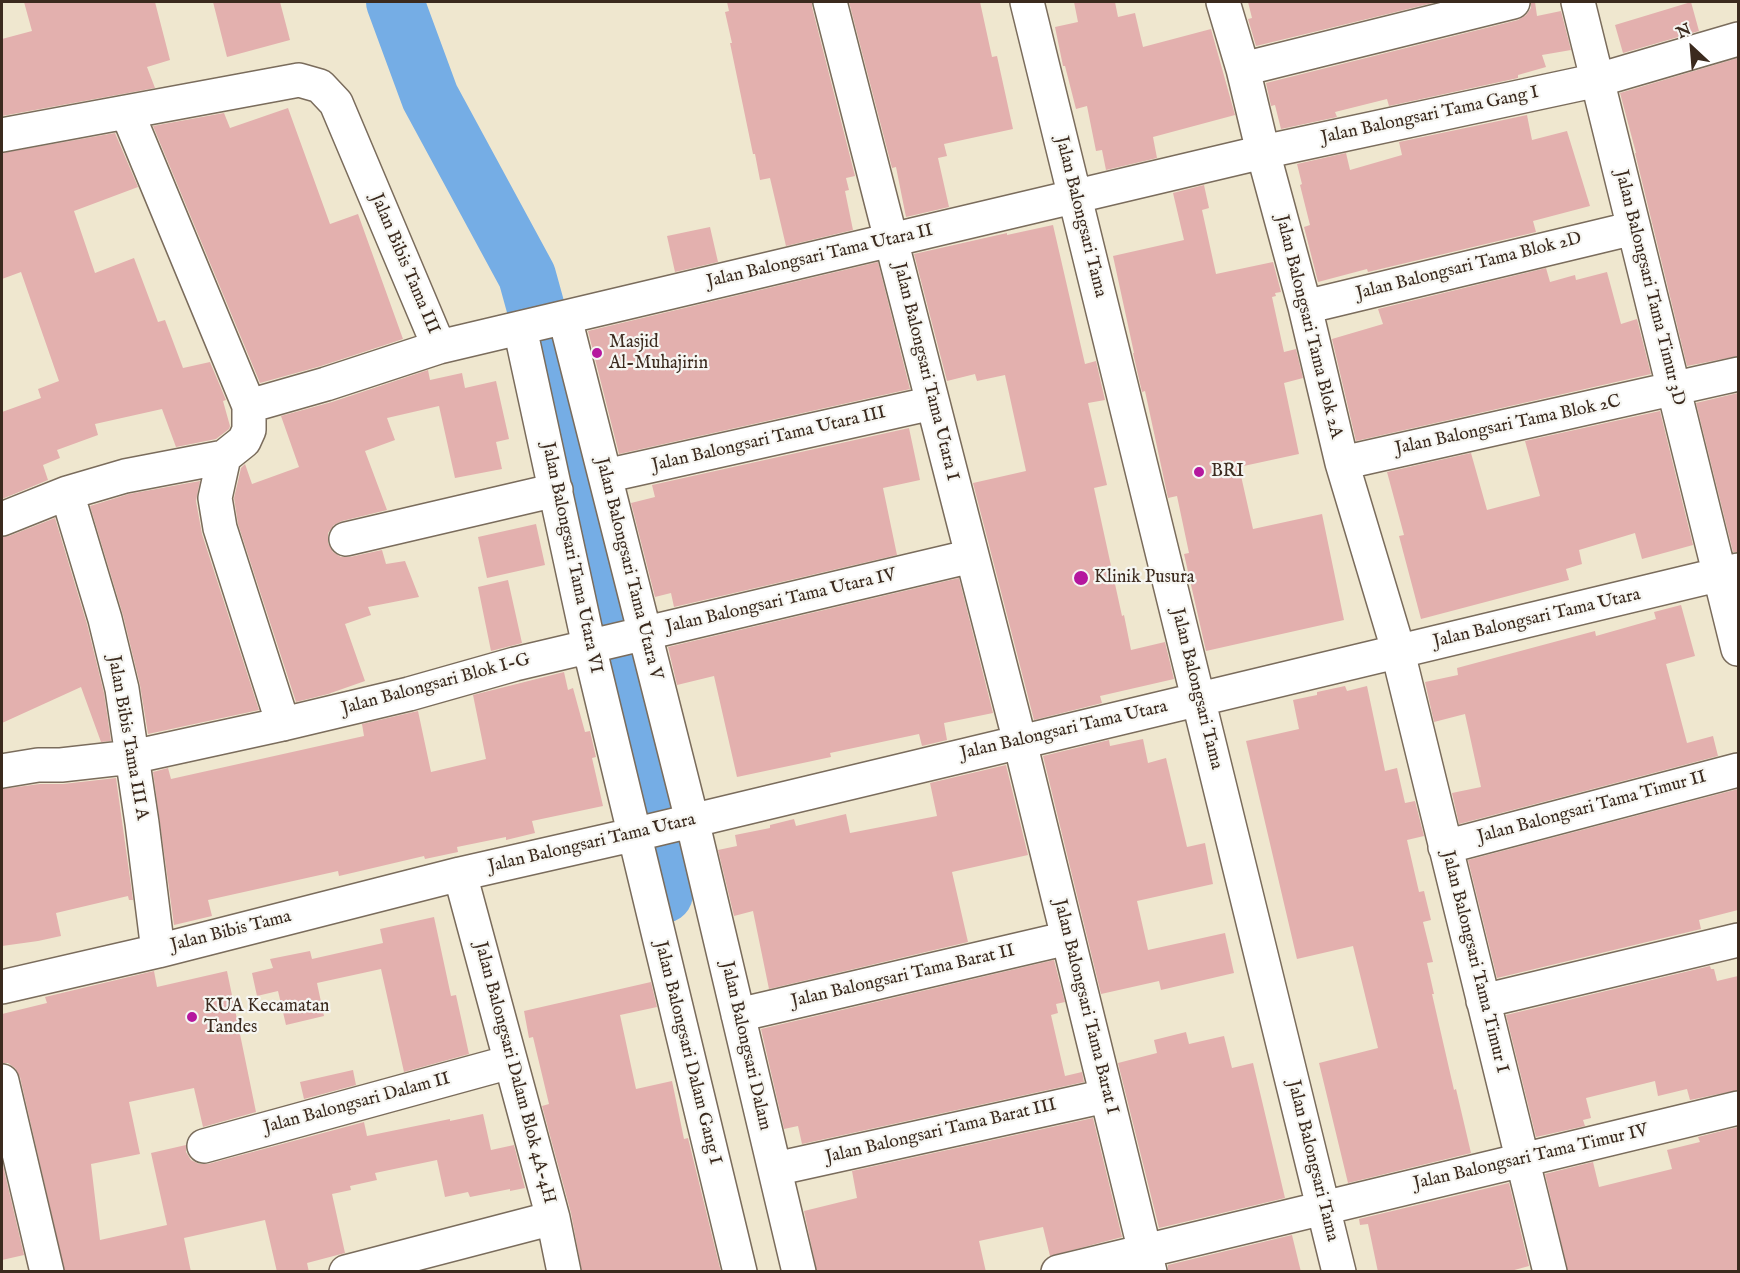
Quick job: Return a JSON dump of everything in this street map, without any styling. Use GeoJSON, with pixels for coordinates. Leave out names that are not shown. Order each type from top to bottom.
{"type":"FeatureCollection","features":[{"type":"Feature","properties":{"kind":"street","name":"Jalan Balongsari Tama Utara I"},"geometry":{"type":"LineString","coordinates":[[830,2],[1020,742]]}},
{"type":"Feature","properties":{"kind":"street","name":"Jalan Balongsari Tama"},"geometry":{"type":"LineString","coordinates":[[1027,2],[1339,1272]]}},
{"type":"Feature","properties":{"kind":"street","name":"Jalan Balongsari Tama Blok 2A"},"geometry":{"type":"LineString","coordinates":[[1222,2],[1243,69],[1305,307],[1342,463],[1398,652]]}},
{"type":"Feature","properties":{"kind":"street"},"geometry":{"type":"LineString","coordinates":[[1243,69],[1513,2]]}},
{"type":"Feature","properties":{"kind":"street","name":"Jalan Balongsari Tama Timur 3D"},"geometry":{"type":"LineString","coordinates":[[1578,2],[1674,390],[1729,573],[1738,650]]}},
{"type":"Feature","properties":{"kind":"street","name":"Jalan Balongsari Tama Gang I"},"geometry":{"type":"LineString","coordinates":[[1075,196],[1263,152],[1598,80],[1738,39]]}},
{"type":"Feature","properties":{"kind":"street","name":"Jalan Bibis Tama III"},"geometry":{"type":"LineString","coordinates":[[2,135],[299,80],[320,86],[336,104],[439,346],[249,406]]}},
{"type":"Feature","properties":{"kind":"street"},"geometry":{"type":"LineString","coordinates":[[2,519],[67,493],[125,476],[224,457],[244,441],[249,430],[249,406],[127,112]]}},
{"type":"Feature","properties":{"kind":"street","name":"Jalan Balongsari Tama Utara II"},"geometry":{"type":"LineString","coordinates":[[439,346],[1075,196]]}},
{"type":"Feature","properties":{"kind":"street","name":"Jalan Balongsari Tama Blok 2D"},"geometry":{"type":"LineString","coordinates":[[1305,307],[1634,228]]}},
{"type":"Feature","properties":{"kind":"street","name":"Jalan Balongsari Tama Utara V"},"geometry":{"type":"LineString","coordinates":[[541,323],[605,476],[618,640],[688,821]]}},
{"type":"Feature","properties":{"kind":"street","name":"Jalan Balongsari Tama Utara VI"},"geometry":{"type":"LineString","coordinates":[[541,323],[556,490],[618,640],[639,833]]}},
{"type":"Feature","properties":{"kind":"street","name":"Jalan Balongsari Tama Blok 2C"},"geometry":{"type":"LineString","coordinates":[[1342,463],[1738,374]]}},
{"type":"Feature","properties":{"kind":"street","name":"Jalan Balongsari Tama Utara III"},"geometry":{"type":"LineString","coordinates":[[605,476],[933,403]]}},
{"type":"Feature","properties":{"kind":"street"},"geometry":{"type":"LineString","coordinates":[[224,457],[215,498],[220,528],[283,724]]}},
{"type":"Feature","properties":{"kind":"street"},"geometry":{"type":"LineString","coordinates":[[346,539],[556,490]]}},
{"type":"Feature","properties":{"kind":"street","name":"Jalan Bibis Tama III A"},"geometry":{"type":"LineString","coordinates":[[67,493],[105,619],[122,688],[158,951]]}},
{"type":"Feature","properties":{"kind":"street","name":"Jalan Balongsari Tama Utara IV"},"geometry":{"type":"LineString","coordinates":[[618,640],[972,556]]}},
{"type":"Feature","properties":{"kind":"street","name":"Jalan Balongsari Tama Utara"},"geometry":{"type":"LineString","coordinates":[[460,874],[1729,573]]}},
{"type":"Feature","properties":{"kind":"street","name":"Jalan Balongsari Blok I-G"},"geometry":{"type":"LineString","coordinates":[[2,771],[38,765],[62,765],[132,757],[409,694],[515,664],[618,640]]}},
{"type":"Feature","properties":{"kind":"street","name":"Jalan Balongsari Tama Timur I"},"geometry":{"type":"LineString","coordinates":[[1398,652],[1550,1272]]}},
{"type":"Feature","properties":{"kind":"street","name":"Jalan Balongsari Tama Barat I"},"geometry":{"type":"LineString","coordinates":[[1020,742],[1148,1261]]}},
{"type":"Feature","properties":{"kind":"street","name":"Jalan Balongsari Tama Timur II"},"geometry":{"type":"LineString","coordinates":[[1445,847],[1738,770]]}},
{"type":"Feature","properties":{"kind":"street","name":"Jalan Balongsari Dalam"},"geometry":{"type":"LineString","coordinates":[[688,821],[738,1015],[799,1272]]}},
{"type":"Feature","properties":{"kind":"street","name":"Jalan Balongsari Dalam Gang I"},"geometry":{"type":"LineString","coordinates":[[639,833],[740,1272]]}},
{"type":"Feature","properties":{"kind":"street","name":"Jalan Bibis Tama"},"geometry":{"type":"LineString","coordinates":[[2,987],[158,951],[460,874]]}},
{"type":"Feature","properties":{"kind":"street","name":"Jalan Balongsari Dalam Blok 4A-4H"},"geometry":{"type":"LineString","coordinates":[[460,874],[553,1218],[564,1272]]}},
{"type":"Feature","properties":{"kind":"street","name":"Jalan Balongsari Tama Barat II"},"geometry":{"type":"LineString","coordinates":[[738,1015],[1068,938]]}},
{"type":"Feature","properties":{"kind":"street"},"geometry":{"type":"LineString","coordinates":[[1483,1001],[1738,940]]}},
{"type":"Feature","properties":{"kind":"street","name":"Jalan Balongsari Dalam II"},"geometry":{"type":"LineString","coordinates":[[204,1146],[510,1062]]}},
{"type":"Feature","properties":{"kind":"street"},"geometry":{"type":"LineString","coordinates":[[2,1081],[47,1272]]}},
{"type":"Feature","properties":{"kind":"street","name":"Jalan Balongsari Tama Barat III"},"geometry":{"type":"LineString","coordinates":[[775,1169],[1106,1096]]}},
{"type":"Feature","properties":{"kind":"street","name":"Jalan Balongsari Tama Timur IV"},"geometry":{"type":"LineString","coordinates":[[1058,1272],[1148,1261],[1324,1207],[1738,1108]]}},
{"type":"Feature","properties":{"kind":"street"},"geometry":{"type":"LineString","coordinates":[[346,1272],[553,1218]]}},
{"type":"Feature","properties":{"kind":"building"},"geometry":{"type":"Polygon","coordinates":[[[24,2],[155,2],[170,60],[147,67],[155,88],[2,116],[2,39],[32,31],[24,2]]]}},
{"type":"Feature","properties":{"kind":"building"},"geometry":{"type":"Polygon","coordinates":[[[213,2],[280,2],[290,40],[227,57],[213,2]]]}},
{"type":"Feature","properties":{"kind":"building"},"geometry":{"type":"Polygon","coordinates":[[[727,2],[812,2],[855,176],[846,178],[849,190],[845,191],[853,230],[786,246],[770,178],[760,180],[755,154],[753,154],[730,43],[732,43],[725,12],[729,11],[727,2]]]}},
{"type":"Feature","properties":{"kind":"building"},"geometry":{"type":"Polygon","coordinates":[[[849,2],[980,2],[992,57],[997,56],[1013,129],[944,144],[947,156],[938,158],[949,207],[906,217],[896,167],[892,168],[849,2]]]}},
{"type":"Feature","properties":{"kind":"building"},"geometry":{"type":"Polygon","coordinates":[[[1074,2],[1115,2],[1118,17],[1135,13],[1143,47],[1211,29],[1235,115],[1153,137],[1157,158],[1106,170],[1102,150],[1096,151],[1087,106],[1076,109],[1065,66],[1063,66],[1055,27],[1078,22],[1074,2]]]}},
{"type":"Feature","properties":{"kind":"building"},"geometry":{"type":"Polygon","coordinates":[[[1248,2],[1437,2],[1256,46],[1248,19],[1252,18],[1248,2]]]}},
{"type":"Feature","properties":{"kind":"building"},"geometry":{"type":"Polygon","coordinates":[[[1531,2],[1535,2],[1537,16],[1561,11],[1571,50],[1542,55],[1546,67],[1518,75],[1518,78],[1389,106],[1387,99],[1335,112],[1337,117],[1281,129],[1275,105],[1271,106],[1266,83],[1518,20],[1526,15],[1531,8],[1531,2]]]}},
{"type":"Feature","properties":{"kind":"building"},"geometry":{"type":"Polygon","coordinates":[[[1691,2],[1699,31],[1623,53],[1615,25],[1691,2]]]}},
{"type":"Feature","properties":{"kind":"building"},"geometry":{"type":"Polygon","coordinates":[[[1738,58],[1738,356],[1687,366],[1620,93],[1738,58]]]}},
{"type":"Feature","properties":{"kind":"building"},"geometry":{"type":"Polygon","coordinates":[[[288,108],[330,224],[358,214],[403,339],[260,383],[153,126],[224,113],[230,128],[288,108]]]}},
{"type":"Feature","properties":{"kind":"building"},"geometry":{"type":"Polygon","coordinates":[[[1527,115],[1532,140],[1567,131],[1590,206],[1533,221],[1536,232],[1318,282],[1304,227],[1310,225],[1297,164],[1346,153],[1350,170],[1402,155],[1399,142],[1527,115]]]}},
{"type":"Feature","properties":{"kind":"building"},"geometry":{"type":"Polygon","coordinates":[[[115,133],[138,187],[74,211],[95,273],[134,258],[158,322],[165,320],[183,368],[210,362],[226,400],[223,401],[230,426],[216,439],[176,447],[162,409],[95,424],[98,435],[57,450],[60,458],[43,465],[48,480],[2,499],[2,412],[41,398],[38,389],[59,381],[21,272],[2,279],[2,153],[115,133]]]}},
{"type":"Feature","properties":{"kind":"building"},"geometry":{"type":"Polygon","coordinates":[[[1204,185],[1209,208],[1202,210],[1216,274],[1273,262],[1281,292],[1275,293],[1276,296],[1272,297],[1284,352],[1296,349],[1303,378],[1284,383],[1299,454],[1239,467],[1253,529],[1322,514],[1344,620],[1206,651],[1184,554],[1189,553],[1177,496],[1168,498],[1145,391],[1142,392],[1133,353],[1113,256],[1184,240],[1173,193],[1204,185]]]}},
{"type":"Feature","properties":{"kind":"building"},"geometry":{"type":"Polygon","coordinates":[[[1053,225],[1085,364],[1096,361],[1105,400],[1088,403],[1107,485],[1094,488],[1131,650],[1165,642],[1174,679],[1100,696],[1102,703],[1034,720],[973,483],[1026,471],[1005,375],[977,381],[975,374],[947,381],[914,254],[1053,225]]]}},
{"type":"Feature","properties":{"kind":"building"},"geometry":{"type":"Polygon","coordinates":[[[710,227],[718,262],[675,272],[667,236],[710,227]]]}},
{"type":"Feature","properties":{"kind":"building"},"geometry":{"type":"Polygon","coordinates":[[[878,262],[910,389],[619,454],[588,331],[878,262]]]}},
{"type":"Feature","properties":{"kind":"building"},"geometry":{"type":"Polygon","coordinates":[[[1546,268],[1550,282],[1575,275],[1576,280],[1607,272],[1621,324],[1637,319],[1651,374],[1356,441],[1332,339],[1383,324],[1378,309],[1546,268]]]}},
{"type":"Feature","properties":{"kind":"building"},"geometry":{"type":"Polygon","coordinates":[[[428,370],[430,380],[462,373],[465,388],[496,381],[509,439],[496,442],[502,469],[455,478],[439,406],[387,418],[395,440],[365,451],[387,510],[334,525],[328,533],[328,543],[333,552],[341,557],[382,550],[386,564],[405,561],[419,597],[368,607],[371,615],[345,624],[365,681],[296,702],[238,524],[234,498],[241,468],[245,464],[252,484],[299,467],[281,416],[332,402],[428,370]]]}},
{"type":"Feature","properties":{"kind":"building"},"geometry":{"type":"Polygon","coordinates":[[[1738,393],[1738,552],[1733,552],[1696,403],[1738,393]]]}},
{"type":"Feature","properties":{"kind":"building"},"geometry":{"type":"Polygon","coordinates":[[[1660,411],[1693,545],[1642,559],[1635,533],[1579,550],[1582,564],[1566,569],[1569,580],[1421,619],[1399,536],[1404,535],[1387,472],[1471,453],[1487,510],[1540,496],[1525,441],[1660,411]]]}},
{"type":"Feature","properties":{"kind":"building"},"geometry":{"type":"Polygon","coordinates":[[[909,428],[920,480],[883,488],[897,555],[674,607],[671,593],[655,597],[631,503],[655,497],[652,485],[909,428]]]}},
{"type":"Feature","properties":{"kind":"building"},"geometry":{"type":"Polygon","coordinates":[[[200,481],[196,501],[202,534],[259,710],[148,734],[140,685],[123,615],[90,506],[129,494],[200,481]]]}},
{"type":"Feature","properties":{"kind":"building"},"geometry":{"type":"Polygon","coordinates":[[[55,518],[87,624],[104,693],[111,741],[101,742],[81,687],[2,723],[2,537],[55,518]]]}},
{"type":"Feature","properties":{"kind":"building"},"geometry":{"type":"Polygon","coordinates":[[[536,524],[545,565],[487,578],[478,537],[536,524]]]}},
{"type":"Feature","properties":{"kind":"building"},"geometry":{"type":"Polygon","coordinates":[[[959,578],[993,713],[944,723],[947,740],[922,746],[919,734],[830,753],[831,757],[737,777],[714,676],[677,685],[668,647],[959,578]]]}},
{"type":"Feature","properties":{"kind":"building"},"geometry":{"type":"Polygon","coordinates":[[[508,580],[522,643],[491,651],[478,587],[508,580]]]}},
{"type":"Feature","properties":{"kind":"building"},"geometry":{"type":"Polygon","coordinates":[[[1681,605],[1695,656],[1666,664],[1687,743],[1713,736],[1718,756],[1459,824],[1452,793],[1481,787],[1465,714],[1434,722],[1425,682],[1458,675],[1457,668],[1595,631],[1596,636],[1656,619],[1654,612],[1681,605]]]}},
{"type":"Feature","properties":{"kind":"building"},"geometry":{"type":"Polygon","coordinates":[[[564,672],[568,690],[573,688],[585,732],[590,731],[596,757],[592,758],[603,806],[532,821],[535,833],[457,847],[458,852],[425,859],[424,856],[339,876],[338,871],[208,900],[212,916],[174,925],[153,772],[168,768],[171,779],[364,736],[362,724],[418,711],[431,772],[486,759],[473,695],[564,672]]]}},
{"type":"Feature","properties":{"kind":"building"},"geometry":{"type":"Polygon","coordinates":[[[1345,686],[1347,691],[1367,686],[1385,771],[1397,768],[1405,803],[1415,801],[1424,836],[1407,840],[1419,892],[1424,891],[1431,920],[1423,922],[1433,962],[1427,963],[1434,994],[1432,994],[1471,1153],[1348,1183],[1319,1063],[1378,1048],[1353,946],[1297,959],[1246,741],[1299,729],[1293,700],[1345,686]]]}},
{"type":"Feature","properties":{"kind":"building"},"geometry":{"type":"Polygon","coordinates":[[[1143,739],[1148,763],[1166,758],[1187,847],[1205,843],[1213,884],[1137,901],[1148,950],[1225,933],[1234,973],[1161,990],[1159,981],[1101,994],[1043,756],[1109,740],[1110,746],[1143,739]]]}},
{"type":"Feature","properties":{"kind":"building"},"geometry":{"type":"Polygon","coordinates":[[[1006,765],[1028,855],[952,872],[968,942],[769,989],[753,911],[734,916],[718,850],[737,846],[735,835],[770,828],[770,825],[794,819],[796,826],[846,814],[850,833],[937,816],[930,783],[1006,765]]]}},
{"type":"Feature","properties":{"kind":"building"},"geometry":{"type":"Polygon","coordinates":[[[116,778],[133,900],[129,900],[128,896],[56,913],[61,936],[2,946],[2,789],[116,778]]]}},
{"type":"Feature","properties":{"kind":"building"},"geometry":{"type":"Polygon","coordinates":[[[1738,789],[1738,910],[1699,920],[1701,929],[1497,978],[1468,860],[1738,789]]]}},
{"type":"Feature","properties":{"kind":"building"},"geometry":{"type":"Polygon","coordinates":[[[434,917],[451,996],[456,995],[469,1054],[404,1072],[381,969],[317,983],[324,1016],[286,1025],[278,991],[257,996],[252,973],[273,968],[270,959],[310,951],[312,959],[383,943],[380,929],[434,917]]]}},
{"type":"Feature","properties":{"kind":"building"},"geometry":{"type":"Polygon","coordinates":[[[1054,960],[1065,1002],[1056,1004],[1058,1013],[1051,1015],[1065,1076],[1082,1072],[1084,1082],[802,1144],[798,1126],[784,1129],[761,1029],[1054,960]]]}},
{"type":"Feature","properties":{"kind":"building"},"geometry":{"type":"Polygon","coordinates":[[[1710,966],[1714,969],[1717,981],[1738,976],[1738,1090],[1690,1100],[1687,1089],[1658,1096],[1655,1081],[1586,1098],[1591,1118],[1583,1120],[1585,1126],[1536,1137],[1506,1015],[1710,966]]]}},
{"type":"Feature","properties":{"kind":"building"},"geometry":{"type":"Polygon","coordinates":[[[154,971],[157,987],[227,971],[256,1112],[203,1127],[194,1088],[129,1102],[140,1154],[91,1164],[100,1240],[167,1225],[151,1153],[186,1145],[186,1152],[191,1160],[199,1164],[208,1164],[364,1122],[367,1136],[483,1114],[491,1150],[514,1145],[525,1188],[470,1197],[468,1192],[445,1197],[437,1160],[375,1173],[377,1180],[350,1186],[351,1190],[332,1194],[345,1253],[307,1263],[309,1272],[277,1272],[265,1220],[184,1238],[191,1272],[65,1272],[20,1077],[15,1068],[8,1063],[2,1063],[2,1014],[47,1003],[45,997],[154,971]]]}},
{"type":"Feature","properties":{"kind":"building"},"geometry":{"type":"Polygon","coordinates":[[[651,982],[657,1007],[620,1015],[636,1089],[672,1081],[684,1139],[688,1138],[721,1272],[582,1272],[571,1213],[542,1106],[549,1104],[533,1037],[529,1038],[524,1011],[651,982]]]}},
{"type":"Feature","properties":{"kind":"building"},"geometry":{"type":"Polygon","coordinates":[[[1186,1032],[1189,1044],[1224,1036],[1232,1068],[1253,1063],[1285,1198],[1159,1228],[1118,1063],[1157,1053],[1154,1040],[1186,1032]]]}},
{"type":"Feature","properties":{"kind":"building"},"geometry":{"type":"Polygon","coordinates":[[[353,1070],[356,1085],[304,1099],[300,1082],[353,1070]]]}},
{"type":"Feature","properties":{"kind":"building"},"geometry":{"type":"Polygon","coordinates":[[[1093,1118],[1122,1237],[1050,1256],[1043,1227],[979,1241],[986,1272],[817,1272],[804,1211],[857,1198],[852,1171],[1093,1118]]]}},
{"type":"Feature","properties":{"kind":"building"},"geometry":{"type":"Polygon","coordinates":[[[1738,1127],[1738,1272],[1568,1272],[1545,1174],[1593,1162],[1599,1187],[1672,1169],[1667,1150],[1700,1142],[1698,1137],[1738,1127]]]}},
{"type":"Feature","properties":{"kind":"building"},"geometry":{"type":"Polygon","coordinates":[[[2,1161],[24,1255],[2,1260],[2,1161]]]}},
{"type":"Feature","properties":{"kind":"building"},"geometry":{"type":"Polygon","coordinates":[[[1509,1183],[1529,1266],[1507,1272],[1378,1272],[1368,1224],[1360,1225],[1359,1219],[1509,1183]]]}},
{"type":"Feature","properties":{"kind":"building"},"geometry":{"type":"Polygon","coordinates":[[[1292,1235],[1301,1272],[1168,1272],[1168,1265],[1292,1235]]]}},
{"type":"Feature","properties":{"kind":"waterway"},"geometry":{"type":"LineString","coordinates":[[395,2],[430,97],[527,276],[556,381],[611,632],[619,657],[643,799],[664,894]]}},
{"type":"Feature","properties":{"kind":"place","name":"Masjid Al-Muhajirin"},"geometry":{"type":"Point","coordinates":[597,353]}},
{"type":"Feature","properties":{"kind":"place","name":"BRI"},"geometry":{"type":"Point","coordinates":[1199,472]}},
{"type":"Feature","properties":{"kind":"place","name":"Klinik Pusura"},"geometry":{"type":"Point","coordinates":[1081,578]}},
{"type":"Feature","properties":{"kind":"place","name":"KUA Kecamatan Tandes"},"geometry":{"type":"Point","coordinates":[192,1017]}}]}
